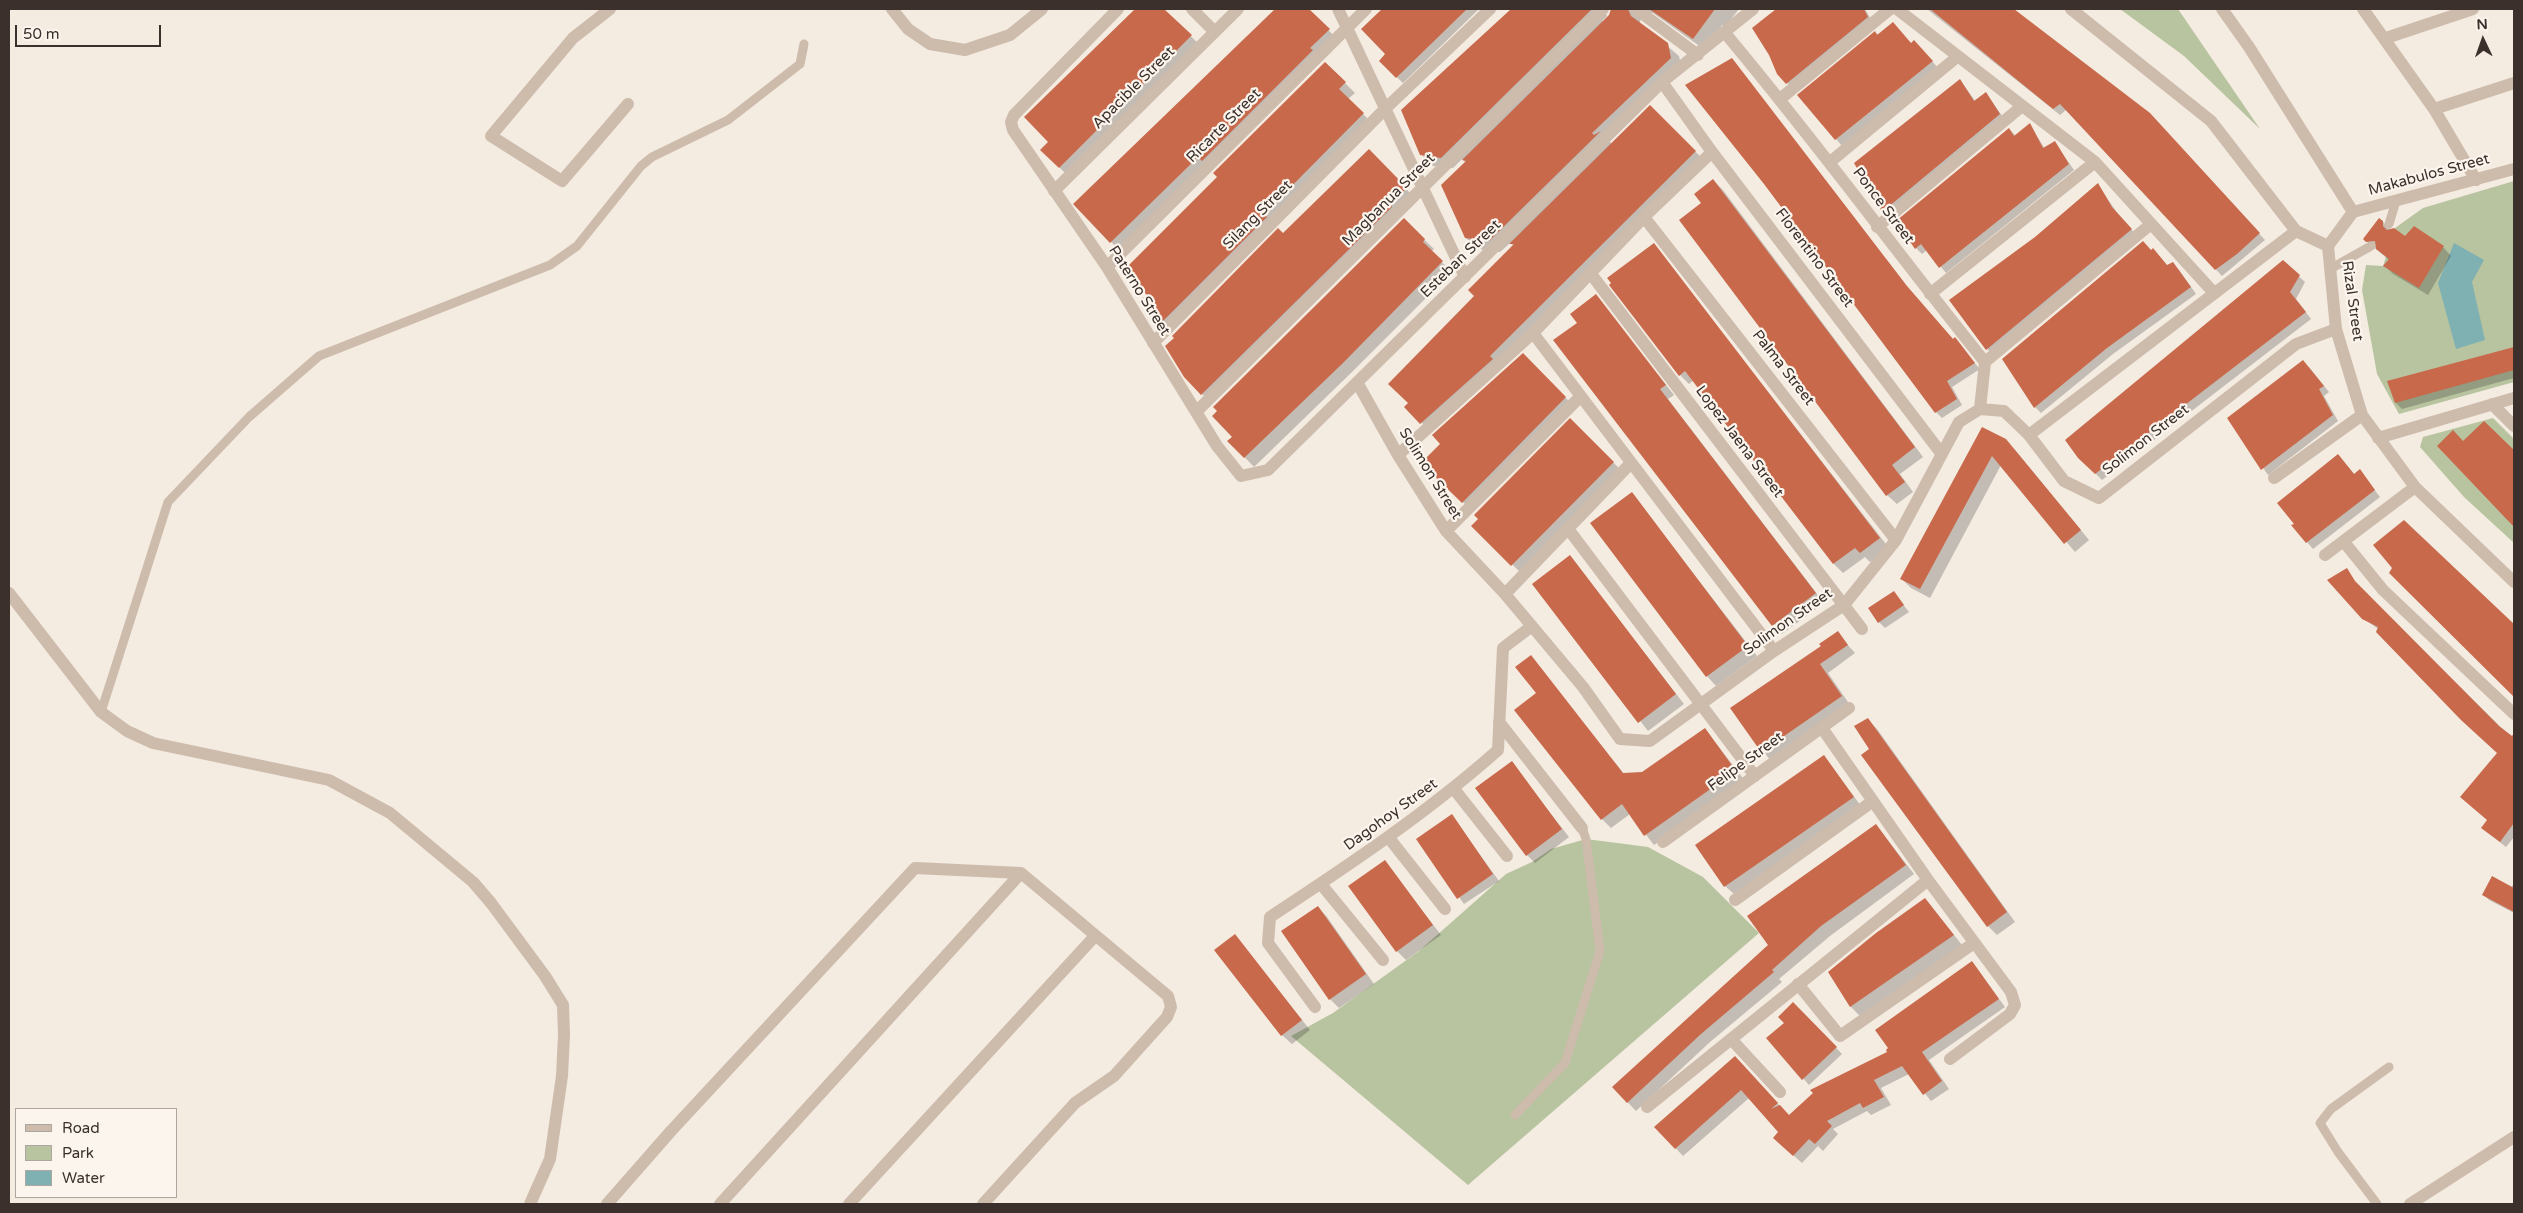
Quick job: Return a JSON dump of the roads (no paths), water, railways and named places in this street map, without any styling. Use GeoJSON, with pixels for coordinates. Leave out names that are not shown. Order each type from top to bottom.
{"type":"FeatureCollection","features":[{"type":"Feature","properties":{"kind":"street"},"geometry":{"type":"LineString","coordinates":[[610,9],[573,38],[491,136],[562,181],[628,104]]}},
{"type":"Feature","properties":{"kind":"street"},"geometry":{"type":"LineString","coordinates":[[892,9],[908,29],[930,44],[965,50],[1010,36],[1042,9]]}},
{"type":"Feature","properties":{"kind":"street","name":"Paterno Street"},"geometry":{"type":"LineString","coordinates":[[1118,9],[1014,115],[1011,122],[1013,130],[1107,268],[1217,446],[1241,476]]}},
{"type":"Feature","properties":{"kind":"street"},"geometry":{"type":"LineString","coordinates":[[1192,9],[1214,31]]}},
{"type":"Feature","properties":{"kind":"street","name":"Apacible Street"},"geometry":{"type":"LineString","coordinates":[[1054,191],[1238,9]]}},
{"type":"Feature","properties":{"kind":"street"},"geometry":{"type":"LineString","coordinates":[[1338,9],[1465,276]]}},
{"type":"Feature","properties":{"kind":"street","name":"Ricarte Street"},"geometry":{"type":"LineString","coordinates":[[1107,268],[1366,9]]}},
{"type":"Feature","properties":{"kind":"street","name":"Silang Street"},"geometry":{"type":"LineString","coordinates":[[1153,342],[1385,109],[1490,9]]}},
{"type":"Feature","properties":{"kind":"street","name":"Magbanua Street"},"geometry":{"type":"LineString","coordinates":[[1196,412],[1423,190],[1603,9]]}},
{"type":"Feature","properties":{"kind":"street"},"geometry":{"type":"LineString","coordinates":[[1636,9],[1698,54]]}},
{"type":"Feature","properties":{"kind":"street","name":"Esteban Street"},"geometry":{"type":"LineString","coordinates":[[1241,476],[1268,470],[1358,384],[1662,82],[1753,9]]}},
{"type":"Feature","properties":{"kind":"street"},"geometry":{"type":"LineString","coordinates":[[1780,99],[1890,9]]}},
{"type":"Feature","properties":{"kind":"street"},"geometry":{"type":"LineString","coordinates":[[1897,9],[2021,107],[2095,162],[2214,293]]}},
{"type":"Feature","properties":{"kind":"street"},"geometry":{"type":"LineString","coordinates":[[2071,9],[2211,121],[2296,231],[2328,246]]}},
{"type":"Feature","properties":{"kind":"street"},"geometry":{"type":"LineString","coordinates":[[2222,9],[2249,47],[2353,212]]}},
{"type":"Feature","properties":{"kind":"street"},"geometry":{"type":"LineString","coordinates":[[2364,9],[2434,109],[2476,180]]}},
{"type":"Feature","properties":{"kind":"street"},"geometry":{"type":"LineString","coordinates":[[2386,38],[2473,9]]}},
{"type":"Feature","properties":{"kind":"street","name":"Ponce Street"},"geometry":{"type":"LineString","coordinates":[[1725,33],[1830,162],[1878,227],[1985,362]]}},
{"type":"Feature","properties":{"kind":"street"},"geometry":{"type":"LineString","coordinates":[[1830,162],[1957,57]]}},
{"type":"Feature","properties":{"kind":"street","name":"Florentino Street"},"geometry":{"type":"LineString","coordinates":[[1662,82],[1712,152],[1941,453]]}},
{"type":"Feature","properties":{"kind":"street"},"geometry":{"type":"LineString","coordinates":[[2434,109],[2514,83]]}},
{"type":"Feature","properties":{"kind":"street"},"geometry":{"type":"LineString","coordinates":[[1878,227],[2021,107]]}},
{"type":"Feature","properties":{"kind":"street"},"geometry":{"type":"LineString","coordinates":[[1398,455],[1533,333],[1644,217],[1712,152]]}},
{"type":"Feature","properties":{"kind":"street"},"geometry":{"type":"LineString","coordinates":[[1930,294],[2095,162]]}},
{"type":"Feature","properties":{"kind":"street","name":"Makabulos Street"},"geometry":{"type":"LineString","coordinates":[[2353,212],[2514,169]]}},
{"type":"Feature","properties":{"kind":"street","name":"Rizal Street"},"geometry":{"type":"LineString","coordinates":[[2353,212],[2328,246],[2336,329],[2362,415],[2415,487],[2514,582]]}},
{"type":"Feature","properties":{"kind":"street","name":"Palma Street"},"geometry":{"type":"LineString","coordinates":[[1644,217],[1896,540]]}},
{"type":"Feature","properties":{"kind":"street"},"geometry":{"type":"LineString","coordinates":[[1980,409],[1985,362],[2151,224]]}},
{"type":"Feature","properties":{"kind":"street"},"geometry":{"type":"LineString","coordinates":[[2029,435],[2296,231]]}},
{"type":"Feature","properties":{"kind":"street","name":"Lopez Jaena Street"},"geometry":{"type":"LineString","coordinates":[[1591,274],[1862,629]]}},
{"type":"Feature","properties":{"kind":"street","name":"Solimon Street"},"geometry":{"type":"LineString","coordinates":[[1358,384],[1398,455],[1446,531],[1532,626],[1583,687],[1620,739],[1650,741],[1774,651],[1844,605],[1896,540],[1959,422],[1980,409],[2004,411],[2029,435],[2064,481],[2098,498],[2296,344],[2336,329]]}},
{"type":"Feature","properties":{"kind":"street"},"geometry":{"type":"LineString","coordinates":[[1533,333],[1630,464],[1774,651]]}},
{"type":"Feature","properties":{"kind":"street"},"geometry":{"type":"LineString","coordinates":[[1446,531],[1580,397]]}},
{"type":"Feature","properties":{"kind":"street"},"geometry":{"type":"LineString","coordinates":[[2378,438],[2514,398]]}},
{"type":"Feature","properties":{"kind":"street"},"geometry":{"type":"LineString","coordinates":[[2492,404],[2514,426]]}},
{"type":"Feature","properties":{"kind":"street"},"geometry":{"type":"LineString","coordinates":[[2274,478],[2362,415]]}},
{"type":"Feature","properties":{"kind":"street"},"geometry":{"type":"LineString","coordinates":[[1505,594],[1630,464]]}},
{"type":"Feature","properties":{"kind":"street"},"geometry":{"type":"LineString","coordinates":[[2325,555],[2415,487]]}},
{"type":"Feature","properties":{"kind":"street"},"geometry":{"type":"LineString","coordinates":[[1568,530],[1755,776]]}},
{"type":"Feature","properties":{"kind":"street"},"geometry":{"type":"LineString","coordinates":[[2344,542],[2384,590],[2514,714]]}},
{"type":"Feature","properties":{"kind":"street"},"geometry":{"type":"LineString","coordinates":[[9,593],[101,712],[127,731],[152,743],[329,780],[390,813],[473,882],[545,976],[563,1005],[562,1076],[550,1160],[530,1204]]}},
{"type":"Feature","properties":{"kind":"street","name":"Dagohoy Street"},"geometry":{"type":"LineString","coordinates":[[1315,1007],[1268,943],[1270,917],[1389,838],[1454,789],[1498,750],[1503,648],[1532,626]]}},
{"type":"Feature","properties":{"kind":"street","name":"Felipe Street"},"geometry":{"type":"LineString","coordinates":[[1663,842],[1849,708]]}},
{"type":"Feature","properties":{"kind":"street"},"geometry":{"type":"LineString","coordinates":[[1499,722],[1582,828]]}},
{"type":"Feature","properties":{"kind":"street"},"geometry":{"type":"LineString","coordinates":[[1822,728],[1928,880],[2011,992],[2015,1004],[2010,1014],[1950,1059]]}},
{"type":"Feature","properties":{"kind":"street"},"geometry":{"type":"LineString","coordinates":[[1454,789],[1507,856]]}},
{"type":"Feature","properties":{"kind":"street"},"geometry":{"type":"LineString","coordinates":[[1735,900],[1873,801]]}},
{"type":"Feature","properties":{"kind":"street"},"geometry":{"type":"LineString","coordinates":[[1389,838],[1446,909]]}},
{"type":"Feature","properties":{"kind":"street"},"geometry":{"type":"LineString","coordinates":[[607,1204],[684,1117],[915,868],[1021,873],[1168,996],[1171,1007],[1167,1017],[1114,1076],[1075,1103],[983,1204]]}},
{"type":"Feature","properties":{"kind":"street"},"geometry":{"type":"LineString","coordinates":[[720,1204],[1021,873]]}},
{"type":"Feature","properties":{"kind":"street"},"geometry":{"type":"LineString","coordinates":[[1647,1108],[1928,880]]}},
{"type":"Feature","properties":{"kind":"street"},"geometry":{"type":"LineString","coordinates":[[1322,884],[1383,960]]}},
{"type":"Feature","properties":{"kind":"street"},"geometry":{"type":"LineString","coordinates":[[849,1204],[1095,936]]}},
{"type":"Feature","properties":{"kind":"street"},"geometry":{"type":"LineString","coordinates":[[1798,984],[1840,1036],[1974,943]]}},
{"type":"Feature","properties":{"kind":"street"},"geometry":{"type":"LineString","coordinates":[[1731,1039],[1780,1092]]}},
{"type":"Feature","properties":{"kind":"street"},"geometry":{"type":"LineString","coordinates":[[2410,1204],[2514,1137]]}},
{"type":"Feature","properties":{"kind":"lane"},"geometry":{"type":"LineString","coordinates":[[101,712],[168,502],[249,418],[320,356],[550,265],[577,246],[641,166],[652,157],[728,120],[800,64],[804,44]]}},
{"type":"Feature","properties":{"kind":"lane"},"geometry":{"type":"LineString","coordinates":[[2389,224],[2396,201]]}},
{"type":"Feature","properties":{"kind":"lane"},"geometry":{"type":"LineString","coordinates":[[2330,269],[2371,246]]}},
{"type":"Feature","properties":{"kind":"lane"},"geometry":{"type":"LineString","coordinates":[[1515,1115],[1565,1064],[1600,951],[1586,839],[1582,828]]}},
{"type":"Feature","properties":{"kind":"lane"},"geometry":{"type":"LineString","coordinates":[[2377,1204],[2338,1152],[2320,1123],[2331,1109],[2389,1067]]}},
{"type":"Feature","properties":{"kind":"water"},"geometry":{"type":"Polygon","coordinates":[[[2454,243],[2484,260],[2472,282],[2485,340],[2456,349],[2438,283],[2454,243]]]}}]}
